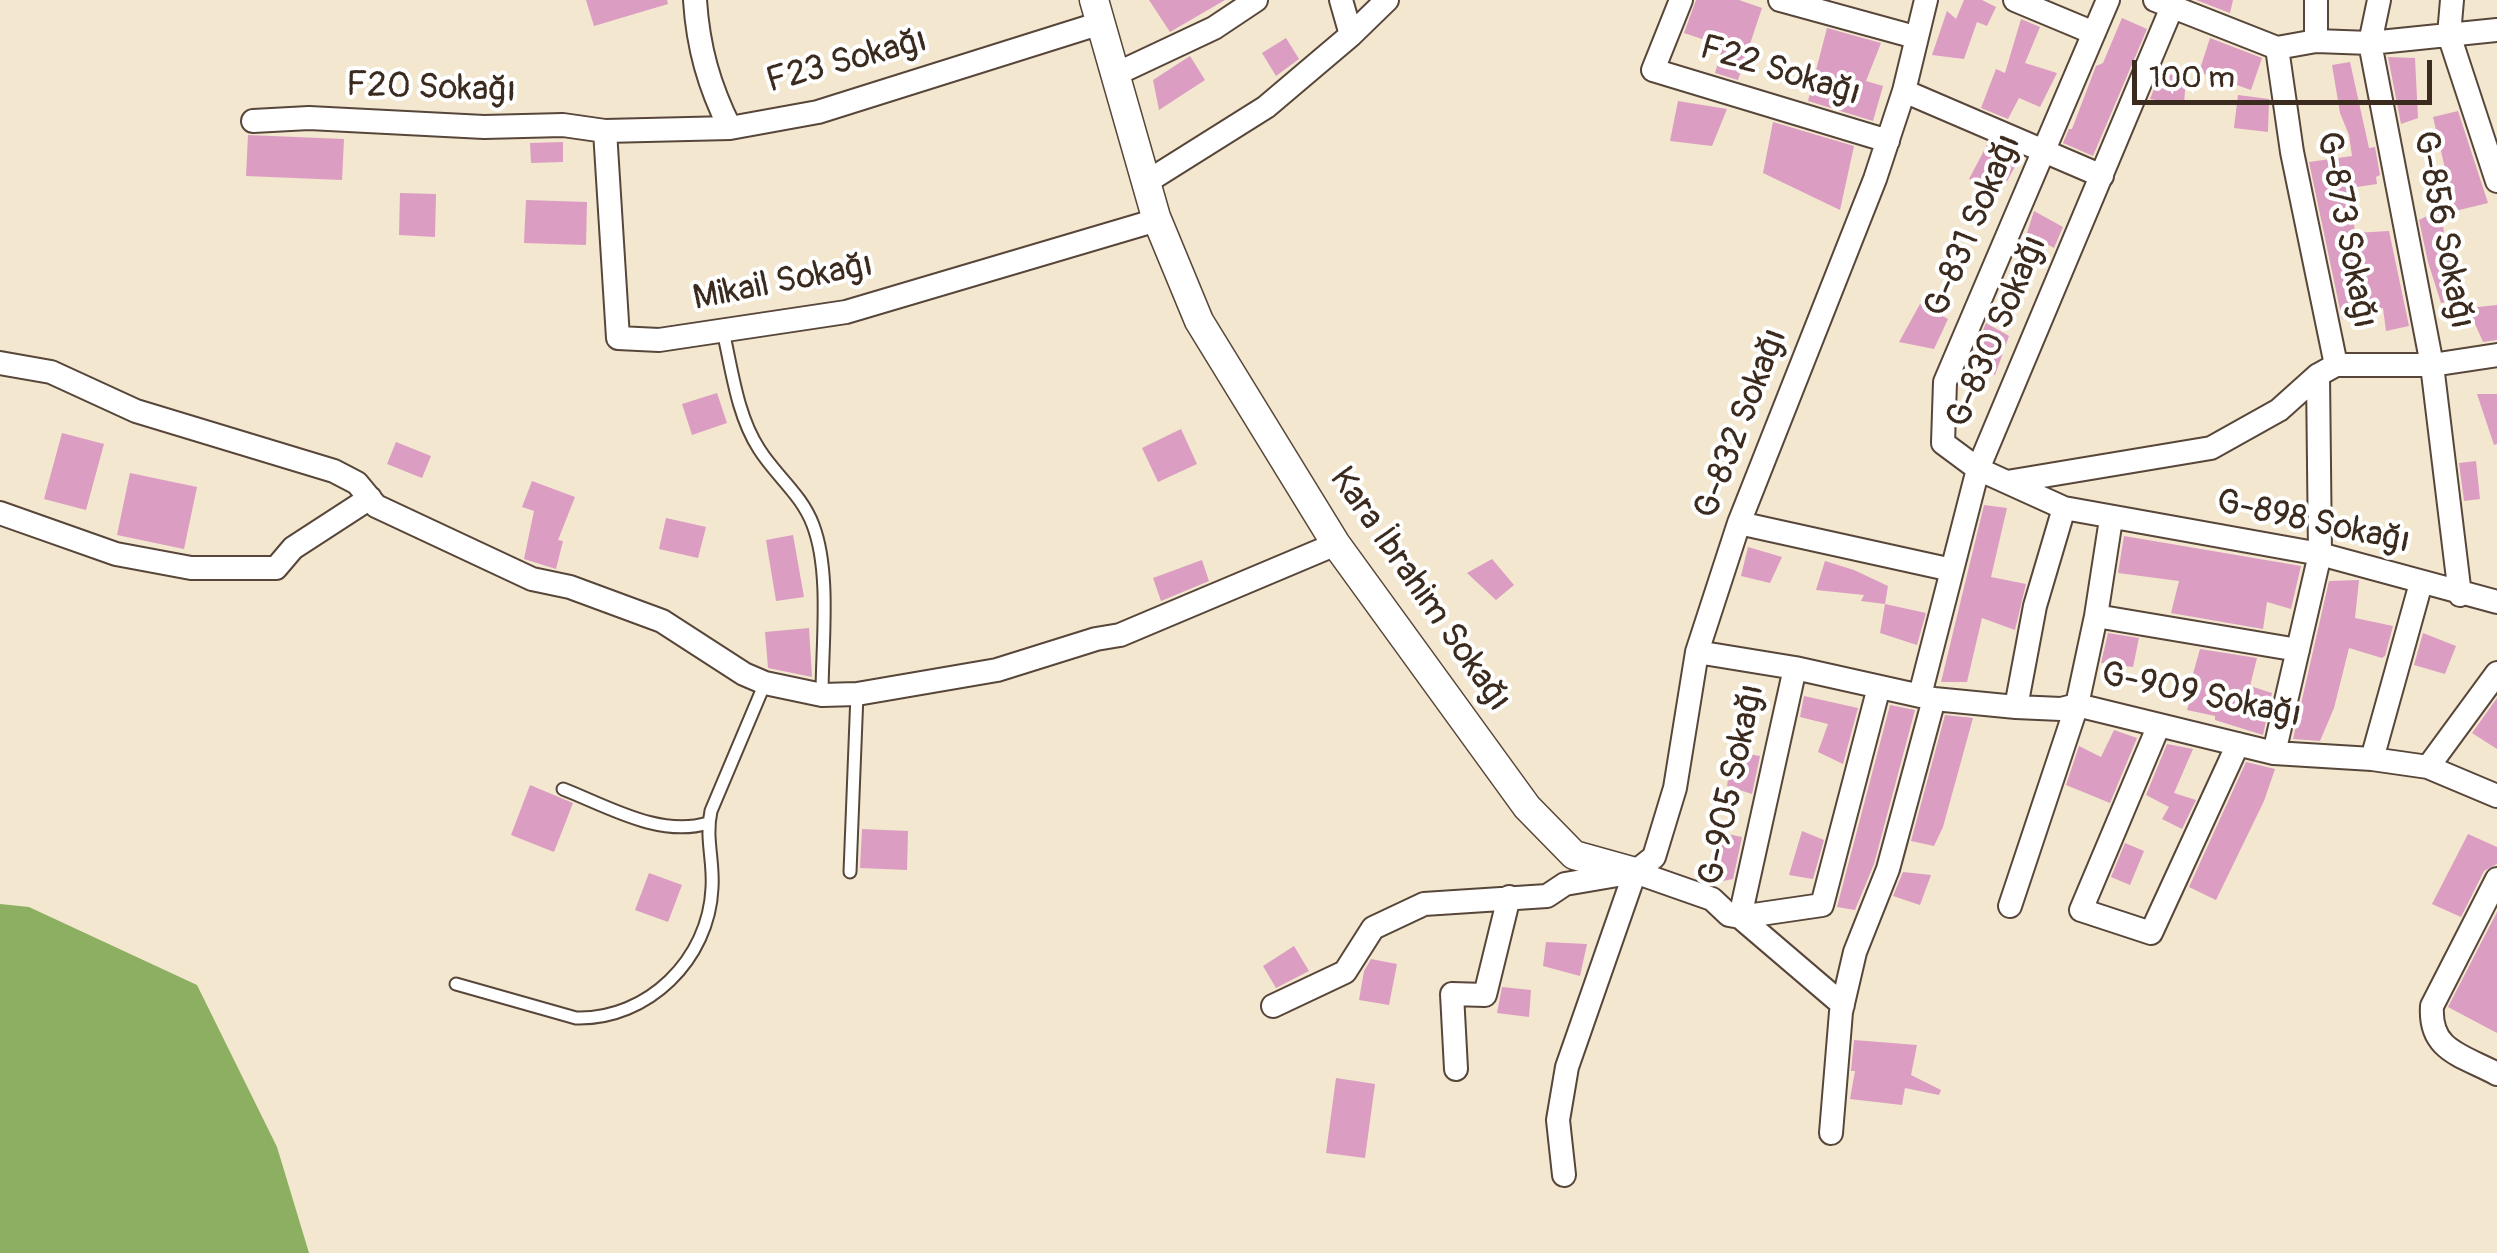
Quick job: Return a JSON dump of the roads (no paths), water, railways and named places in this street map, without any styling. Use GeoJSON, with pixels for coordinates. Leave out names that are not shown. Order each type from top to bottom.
{"type":"FeatureCollection","features":[{"type":"Feature","properties":{"kind":"street"},"geometry":{"type":"LineString","coordinates":[[694,0],[702,58],[730,128]]}},
{"type":"Feature","properties":{"kind":"street"},"geometry":{"type":"LineString","coordinates":[[1114,75],[1214,28],[1256,0]]}},
{"type":"Feature","properties":{"kind":"street"},"geometry":{"type":"LineString","coordinates":[[1341,0],[1351,36]]}},
{"type":"Feature","properties":{"kind":"street"},"geometry":{"type":"LineString","coordinates":[[1145,182],[1266,107],[1351,36],[1387,0]]}},
{"type":"Feature","properties":{"kind":"street","name":"F22 Sokağı"},"geometry":{"type":"LineString","coordinates":[[1681,0],[1652,70],[1888,141]]}},
{"type":"Feature","properties":{"kind":"street"},"geometry":{"type":"LineString","coordinates":[[1780,0],[1916,37]]}},
{"type":"Feature","properties":{"kind":"street","name":"G-832 Sokağı"},"geometry":{"type":"LineString","coordinates":[[1635,872],[1654,858],[1666,822],[1697,652],[1740,523],[1888,141],[1926,0]]}},
{"type":"Feature","properties":{"kind":"street"},"geometry":{"type":"LineString","coordinates":[[2015,0],[2094,33]]}},
{"type":"Feature","properties":{"kind":"street","name":"G-831 Sokağı"},"geometry":{"type":"LineString","coordinates":[[1978,469],[1943,444],[1945,382],[2108,0]]}},
{"type":"Feature","properties":{"kind":"street"},"geometry":{"type":"LineString","coordinates":[[2316,0],[2316,41]]}},
{"type":"Feature","properties":{"kind":"street","name":"G-856 Sokağı"},"geometry":{"type":"LineString","coordinates":[[2379,0],[2370,43],[2432,365],[2460,595]]}},
{"type":"Feature","properties":{"kind":"street"},"geometry":{"type":"LineString","coordinates":[[2452,0],[2449,35],[2497,181]]}},
{"type":"Feature","properties":{"kind":"street"},"geometry":{"type":"LineString","coordinates":[[2163,3],[2278,48],[2316,41],[2370,43],[2497,30]]}},
{"type":"Feature","properties":{"kind":"street","name":"G-830 Sokağı"},"geometry":{"type":"LineString","coordinates":[[1831,1133],[1843,1005],[1856,952],[1888,869],[1952,570],[1978,469],[2102,176],[2163,3]]}},
{"type":"Feature","properties":{"kind":"street","name":"F23 Sokağı"},"geometry":{"type":"LineString","coordinates":[[605,131],[730,128],[818,112],[1098,12]]}},
{"type":"Feature","properties":{"kind":"street","name":"Kara İbrahim Sokağı"},"geometry":{"type":"LineString","coordinates":[[1098,12],[1156,220],[1199,321],[1336,544],[1527,808],[1574,855],[1635,872]]}},
{"type":"Feature","properties":{"kind":"street","name":"G-873 Sokağı"},"geometry":{"type":"LineString","coordinates":[[2274,753],[2320,554],[2327,370],[2278,48]]}},
{"type":"Feature","properties":{"kind":"street"},"geometry":{"type":"LineString","coordinates":[[1904,92],[2102,176]]}},
{"type":"Feature","properties":{"kind":"street","name":"F20 Sokağı"},"geometry":{"type":"LineString","coordinates":[[253,121],[309,118],[484,127],[563,125],[605,131]]}},
{"type":"Feature","properties":{"kind":"street","name":"Mikail Sokağı"},"geometry":{"type":"LineString","coordinates":[[605,131],[618,338],[659,340],[846,312],[1156,220]]}},
{"type":"Feature","properties":{"kind":"street"},"geometry":{"type":"LineString","coordinates":[[2008,482],[2211,448],[2279,410],[2327,370],[2432,365],[2497,354]]}},
{"type":"Feature","properties":{"kind":"street"},"geometry":{"type":"LineString","coordinates":[[0,362],[51,372],[136,411],[334,471],[357,483],[376,506],[532,580],[570,587],[662,622],[764,683],[822,695],[857,694],[997,670],[1096,639],[1120,636],[1336,544]]}},
{"type":"Feature","properties":{"kind":"street","name":"G-898 Sokağı"},"geometry":{"type":"LineString","coordinates":[[1978,469],[2064,508],[2320,554],[2497,602]]}},
{"type":"Feature","properties":{"kind":"street"},"geometry":{"type":"LineString","coordinates":[[0,513],[116,554],[191,568],[276,568],[294,548],[370,498]]}},
{"type":"Feature","properties":{"kind":"street"},"geometry":{"type":"LineString","coordinates":[[2016,706],[2035,606],[2064,508]]}},
{"type":"Feature","properties":{"kind":"street"},"geometry":{"type":"LineString","coordinates":[[2010,906],[2078,705],[2112,519]]}},
{"type":"Feature","properties":{"kind":"street"},"geometry":{"type":"LineString","coordinates":[[1740,523],[1952,570]]}},
{"type":"Feature","properties":{"kind":"street"},"geometry":{"type":"LineString","coordinates":[[2372,759],[2420,583]]}},
{"type":"Feature","properties":{"kind":"street"},"geometry":{"type":"LineString","coordinates":[[2096,616],[2298,650]]}},
{"type":"Feature","properties":{"kind":"street","name":"G-909 Sokağı"},"geometry":{"type":"LineString","coordinates":[[1697,652],[1795,668],[1927,697],[2062,709],[2078,705],[2274,753],[2428,766],[2497,796]]}},
{"type":"Feature","properties":{"kind":"street","name":"G-905 Sokağı"},"geometry":{"type":"LineString","coordinates":[[1740,917],[1795,668]]}},
{"type":"Feature","properties":{"kind":"street"},"geometry":{"type":"LineString","coordinates":[[2428,766],[2497,673]]}},
{"type":"Feature","properties":{"kind":"street"},"geometry":{"type":"LineString","coordinates":[[1273,1006],[1345,972],[1372,928],[1424,904],[1547,896],[1565,884],[1635,872],[1712,899],[1730,915],[1740,917],[1822,905],[1879,687]]}},
{"type":"Feature","properties":{"kind":"street"},"geometry":{"type":"LineString","coordinates":[[2160,725],[2081,910],[2152,933],[2238,744]]}},
{"type":"Feature","properties":{"kind":"street"},"geometry":{"type":"LineString","coordinates":[[1564,1175],[1558,1120],[1568,1067],[1635,872]]}},
{"type":"Feature","properties":{"kind":"street"},"geometry":{"type":"LineString","coordinates":[[2497,878],[2432,1006],[2431,1026],[2437,1041],[2497,1074]]}},
{"type":"Feature","properties":{"kind":"street"},"geometry":{"type":"LineString","coordinates":[[1456,1068],[1452,994],[1485,994],[1509,897]]}},
{"type":"Feature","properties":{"kind":"street"},"geometry":{"type":"LineString","coordinates":[[1740,917],[1843,1005]]}},
{"type":"Feature","properties":{"kind":"lane"},"geometry":{"type":"LineString","coordinates":[[723,331],[751,435],[800,498],[818,539],[822,570],[822,695]]}},
{"type":"Feature","properties":{"kind":"lane"},"geometry":{"type":"LineString","coordinates":[[456,984],[591,1019],[648,1000],[686,963],[704,928],[712,886],[708,823],[764,683]]}},
{"type":"Feature","properties":{"kind":"lane"},"geometry":{"type":"LineString","coordinates":[[850,872],[857,694]]}},
{"type":"Feature","properties":{"kind":"lane"},"geometry":{"type":"LineString","coordinates":[[563,789],[659,825],[678,828],[708,823]]}}]}
